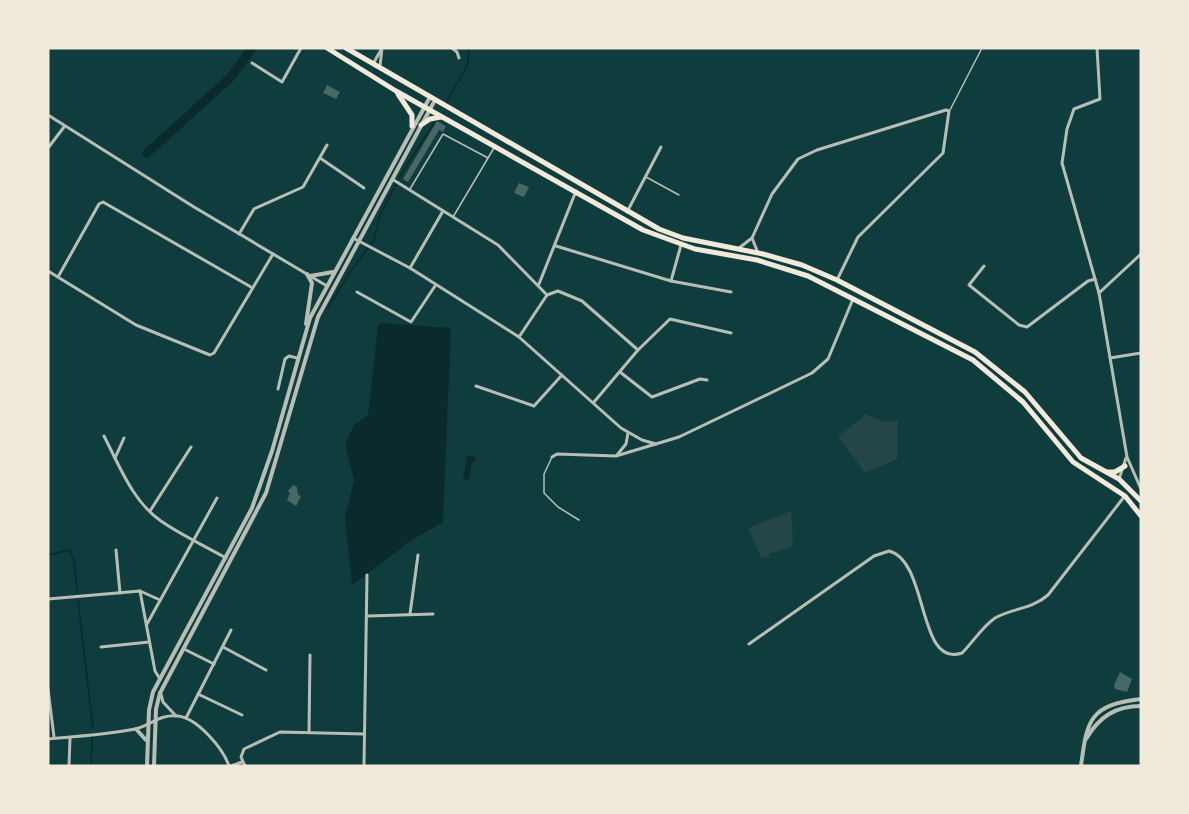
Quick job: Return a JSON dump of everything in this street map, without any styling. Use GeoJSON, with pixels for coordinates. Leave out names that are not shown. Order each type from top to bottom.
{"type":"FeatureCollection","features":[{"type":"Feature","properties":{"kind":"main road"},"geometry":{"type":"LineString","coordinates":[[327,48],[396,91],[643,230],[681,245],[778,266],[808,276],[953,349],[987,370],[1023,402],[1073,462],[1125,496]]}},
{"type":"Feature","properties":{"kind":"main road"},"geometry":{"type":"LineString","coordinates":[[346,48],[659,229],[683,238],[758,253],[802,265],[837,280],[950,338],[995,366],[1025,392],[1074,451],[1089,464],[1119,479],[1141,501]]}},
{"type":"Feature","properties":{"kind":"main road"},"geometry":{"type":"LineString","coordinates":[[396,91],[412,115],[412,126]]}},
{"type":"Feature","properties":{"kind":"main road"},"geometry":{"type":"LineString","coordinates":[[421,125],[440,116]]}},
{"type":"Feature","properties":{"kind":"main road"},"geometry":{"type":"LineString","coordinates":[[1105,472],[1115,472],[1125,466]]}},
{"type":"Feature","properties":{"kind":"main road"},"geometry":{"type":"LineString","coordinates":[[1119,479],[1118,488],[1141,516]]}},
{"type":"Feature","properties":{"kind":"street"},"geometry":{"type":"LineString","coordinates":[[252,63],[282,82],[301,48]]}},
{"type":"Feature","properties":{"kind":"street"},"geometry":{"type":"LineString","coordinates":[[373,64],[382,48]]}},
{"type":"Feature","properties":{"kind":"street"},"geometry":{"type":"LineString","coordinates":[[380,68],[382,48]]}},
{"type":"Feature","properties":{"kind":"street"},"geometry":{"type":"LineString","coordinates":[[452,48],[457,52],[459,58]]}},
{"type":"Feature","properties":{"kind":"street"},"geometry":{"type":"LineString","coordinates":[[1097,48],[1100,99],[1074,109],[1067,129],[1062,163],[1099,293],[1127,457],[1141,489]]}},
{"type":"Feature","properties":{"kind":"street"},"geometry":{"type":"LineString","coordinates":[[305,331],[412,126],[432,99]]}},
{"type":"Feature","properties":{"kind":"street"},"geometry":{"type":"LineString","coordinates":[[154,766],[155,718],[160,693],[266,493],[279,455],[309,343],[329,295],[421,125],[426,107]]}},
{"type":"Feature","properties":{"kind":"street"},"geometry":{"type":"LineString","coordinates":[[737,249],[752,238],[772,194],[798,159],[837,144],[946,110],[949,111],[943,153],[858,237],[837,280]]}},
{"type":"Feature","properties":{"kind":"street"},"geometry":{"type":"LineString","coordinates":[[48,115],[64,127],[308,275],[327,286],[335,284]]}},
{"type":"Feature","properties":{"kind":"street"},"geometry":{"type":"LineString","coordinates":[[48,148],[64,127]]}},
{"type":"Feature","properties":{"kind":"street"},"geometry":{"type":"LineString","coordinates":[[239,234],[254,209],[303,187],[327,145]]}},
{"type":"Feature","properties":{"kind":"street"},"geometry":{"type":"LineString","coordinates":[[627,212],[661,147]]}},
{"type":"Feature","properties":{"kind":"street"},"geometry":{"type":"LineString","coordinates":[[320,158],[364,188]]}},
{"type":"Feature","properties":{"kind":"street"},"geometry":{"type":"LineString","coordinates":[[392,179],[498,245],[548,295]]}},
{"type":"Feature","properties":{"kind":"street"},"geometry":{"type":"LineString","coordinates":[[539,284],[576,191]]}},
{"type":"Feature","properties":{"kind":"street"},"geometry":{"type":"LineString","coordinates":[[251,288],[103,202],[99,204],[53,274],[136,325],[210,355],[214,353],[273,254]]}},
{"type":"Feature","properties":{"kind":"street"},"geometry":{"type":"LineString","coordinates":[[410,268],[443,211]]}},
{"type":"Feature","properties":{"kind":"street"},"geometry":{"type":"LineString","coordinates":[[353,238],[373,246],[410,268],[435,286],[519,337],[628,433],[656,444]]}},
{"type":"Feature","properties":{"kind":"street"},"geometry":{"type":"LineString","coordinates":[[752,238],[758,253]]}},
{"type":"Feature","properties":{"kind":"street"},"geometry":{"type":"LineString","coordinates":[[671,280],[681,245]]}},
{"type":"Feature","properties":{"kind":"street"},"geometry":{"type":"LineString","coordinates":[[556,246],[671,280],[731,292]]}},
{"type":"Feature","properties":{"kind":"street"},"geometry":{"type":"LineString","coordinates":[[1099,293],[1141,254]]}},
{"type":"Feature","properties":{"kind":"street"},"geometry":{"type":"LineString","coordinates":[[984,266],[967,284],[1020,325],[1027,327],[1088,281],[1095,279]]}},
{"type":"Feature","properties":{"kind":"street"},"geometry":{"type":"LineString","coordinates":[[308,275],[334,272]]}},
{"type":"Feature","properties":{"kind":"street"},"geometry":{"type":"LineString","coordinates":[[147,766],[148,725],[153,692],[226,558],[260,486],[305,331],[312,283],[308,275]]}},
{"type":"Feature","properties":{"kind":"street"},"geometry":{"type":"LineString","coordinates":[[327,286],[329,295]]}},
{"type":"Feature","properties":{"kind":"street"},"geometry":{"type":"LineString","coordinates":[[357,292],[411,322],[435,286]]}},
{"type":"Feature","properties":{"kind":"street"},"geometry":{"type":"LineString","coordinates":[[519,337],[548,295],[558,291],[582,301],[638,350]]}},
{"type":"Feature","properties":{"kind":"street"},"geometry":{"type":"LineString","coordinates":[[552,457],[557,454],[616,456],[656,444],[701,427],[819,369],[828,359],[854,298]]}},
{"type":"Feature","properties":{"kind":"street"},"geometry":{"type":"LineString","coordinates":[[594,402],[638,350],[670,319],[731,333]]}},
{"type":"Feature","properties":{"kind":"street"},"geometry":{"type":"LineString","coordinates":[[1110,358],[1141,353]]}},
{"type":"Feature","properties":{"kind":"street"},"geometry":{"type":"LineString","coordinates":[[278,389],[286,357],[297,358]]}},
{"type":"Feature","properties":{"kind":"street"},"geometry":{"type":"LineString","coordinates":[[620,372],[652,397],[700,379],[707,380]]}},
{"type":"Feature","properties":{"kind":"street"},"geometry":{"type":"LineString","coordinates":[[476,386],[534,406],[562,375]]}},
{"type":"Feature","properties":{"kind":"street"},"geometry":{"type":"LineString","coordinates":[[616,456],[626,444],[628,433]]}},
{"type":"Feature","properties":{"kind":"street"},"geometry":{"type":"LineString","coordinates":[[104,436],[132,489],[150,511],[161,521],[226,558]]}},
{"type":"Feature","properties":{"kind":"street"},"geometry":{"type":"LineString","coordinates":[[115,458],[124,438]]}},
{"type":"Feature","properties":{"kind":"street"},"geometry":{"type":"LineString","coordinates":[[150,511],[191,447]]}},
{"type":"Feature","properties":{"kind":"street"},"geometry":{"type":"LineString","coordinates":[[1119,479],[1127,457]]}},
{"type":"Feature","properties":{"kind":"street"},"geometry":{"type":"LineString","coordinates":[[749,644],[874,556],[890,551],[905,560],[912,572],[934,642],[950,652],[962,653],[991,621],[1004,614],[1035,605],[1048,595],[1125,496]]}},
{"type":"Feature","properties":{"kind":"street"},"geometry":{"type":"LineString","coordinates":[[147,624],[217,498]]}},
{"type":"Feature","properties":{"kind":"street"},"geometry":{"type":"LineString","coordinates":[[116,550],[120,593]]}},
{"type":"Feature","properties":{"kind":"street"},"geometry":{"type":"LineString","coordinates":[[410,614],[418,555]]}},
{"type":"Feature","properties":{"kind":"street"},"geometry":{"type":"LineString","coordinates":[[364,766],[367,575]]}},
{"type":"Feature","properties":{"kind":"street"},"geometry":{"type":"LineString","coordinates":[[140,591],[155,671],[160,680]]}},
{"type":"Feature","properties":{"kind":"street"},"geometry":{"type":"LineString","coordinates":[[48,599],[140,591],[160,600]]}},
{"type":"Feature","properties":{"kind":"street"},"geometry":{"type":"LineString","coordinates":[[368,616],[433,614]]}},
{"type":"Feature","properties":{"kind":"street"},"geometry":{"type":"LineString","coordinates":[[186,718],[231,630]]}},
{"type":"Feature","properties":{"kind":"street"},"geometry":{"type":"LineString","coordinates":[[101,647],[149,642]]}},
{"type":"Feature","properties":{"kind":"street"},"geometry":{"type":"LineString","coordinates":[[222,647],[266,670]]}},
{"type":"Feature","properties":{"kind":"street"},"geometry":{"type":"LineString","coordinates":[[184,649],[214,664]]}},
{"type":"Feature","properties":{"kind":"street"},"geometry":{"type":"LineString","coordinates":[[309,732],[310,655]]}},
{"type":"Feature","properties":{"kind":"street"},"geometry":{"type":"LineString","coordinates":[[48,689],[54,738]]}},
{"type":"Feature","properties":{"kind":"street"},"geometry":{"type":"LineString","coordinates":[[160,693],[163,702],[177,716]]}},
{"type":"Feature","properties":{"kind":"street"},"geometry":{"type":"LineString","coordinates":[[198,694],[242,715]]}},
{"type":"Feature","properties":{"kind":"street"},"geometry":{"type":"LineString","coordinates":[[1081,766],[1088,723],[1099,711],[1119,701],[1141,699]]}},
{"type":"Feature","properties":{"kind":"street"},"geometry":{"type":"LineString","coordinates":[[1084,743],[1096,723],[1107,714],[1120,708],[1141,706]]}},
{"type":"Feature","properties":{"kind":"street"},"geometry":{"type":"LineString","coordinates":[[48,739],[136,729],[148,725],[155,718],[177,716],[186,718],[214,742],[230,766],[242,762]]}},
{"type":"Feature","properties":{"kind":"street"},"geometry":{"type":"LineString","coordinates":[[148,725],[155,734]]}},
{"type":"Feature","properties":{"kind":"street"},"geometry":{"type":"LineString","coordinates":[[136,729],[148,743]]}},
{"type":"Feature","properties":{"kind":"street"},"geometry":{"type":"LineString","coordinates":[[245,766],[242,762],[244,749],[272,733],[364,734]]}},
{"type":"Feature","properties":{"kind":"street"},"geometry":{"type":"LineString","coordinates":[[69,766],[70,738]]}},
{"type":"Feature","properties":{"kind":"lane"},"geometry":{"type":"LineString","coordinates":[[949,111],[982,48]]}},
{"type":"Feature","properties":{"kind":"lane"},"geometry":{"type":"LineString","coordinates":[[410,190],[443,134],[488,158]]}},
{"type":"Feature","properties":{"kind":"lane"},"geometry":{"type":"LineString","coordinates":[[453,218],[495,145]]}},
{"type":"Feature","properties":{"kind":"lane"},"geometry":{"type":"LineString","coordinates":[[646,176],[680,195]]}},
{"type":"Feature","properties":{"kind":"lane"},"geometry":{"type":"LineString","coordinates":[[552,457],[544,474],[544,493],[558,507],[579,520]]}},
{"type":"Feature","properties":{"kind":"shaded area"},"geometry":{"type":"Polygon","coordinates":[[[381,323],[451,328],[443,522],[412,540],[352,585],[345,518],[354,480],[345,445],[354,425],[368,415],[378,326],[381,323]]]}},
{"type":"Feature","properties":{"kind":"shaded area"},"geometry":{"type":"Polygon","coordinates":[[[863,413],[885,422],[898,420],[897,459],[865,473],[838,437],[863,417],[863,413]]]}},
{"type":"Feature","properties":{"kind":"shaded area"},"geometry":{"type":"Polygon","coordinates":[[[467,455],[476,457],[475,462],[472,462],[469,480],[463,479],[467,455]]]}},
{"type":"Feature","properties":{"kind":"shaded area"},"geometry":{"type":"Polygon","coordinates":[[[791,511],[793,546],[768,554],[770,558],[761,557],[748,528],[791,511]]]}},
{"type":"Feature","properties":{"kind":"building"},"geometry":{"type":"Polygon","coordinates":[[[327,85],[340,92],[336,99],[323,93],[327,85]]]}},
{"type":"Feature","properties":{"kind":"building"},"geometry":{"type":"Polygon","coordinates":[[[437,121],[446,126],[443,132],[439,130],[408,182],[403,179],[437,121]]]}},
{"type":"Feature","properties":{"kind":"building"},"geometry":{"type":"Polygon","coordinates":[[[519,183],[529,187],[524,197],[514,193],[519,183]]]}},
{"type":"Feature","properties":{"kind":"building"},"geometry":{"type":"Polygon","coordinates":[[[293,485],[297,487],[298,495],[301,496],[296,506],[287,500],[290,493],[288,491],[293,485]]]}},
{"type":"Feature","properties":{"kind":"building"},"geometry":{"type":"Polygon","coordinates":[[[1120,672],[1132,679],[1127,692],[1115,689],[1114,685],[1120,672]]]}},
{"type":"Feature","properties":{"kind":"waterway"},"geometry":{"type":"LineString","coordinates":[[147,153],[230,78],[252,48]]}},
{"type":"Feature","properties":{"kind":"waterway"},"geometry":{"type":"LineString","coordinates":[[446,103],[467,66],[469,48]]}},
{"type":"Feature","properties":{"kind":"waterway"},"geometry":{"type":"LineString","coordinates":[[328,308],[350,272],[374,240],[380,215],[400,176],[436,120]]}},
{"type":"Feature","properties":{"kind":"waterway"},"geometry":{"type":"LineString","coordinates":[[48,555],[69,550],[74,560],[77,590]]}},
{"type":"Feature","properties":{"kind":"waterway"},"geometry":{"type":"LineString","coordinates":[[78,601],[93,728]]}},
{"type":"Feature","properties":{"kind":"waterway"},"geometry":{"type":"LineString","coordinates":[[91,766],[92,737]]}}]}
